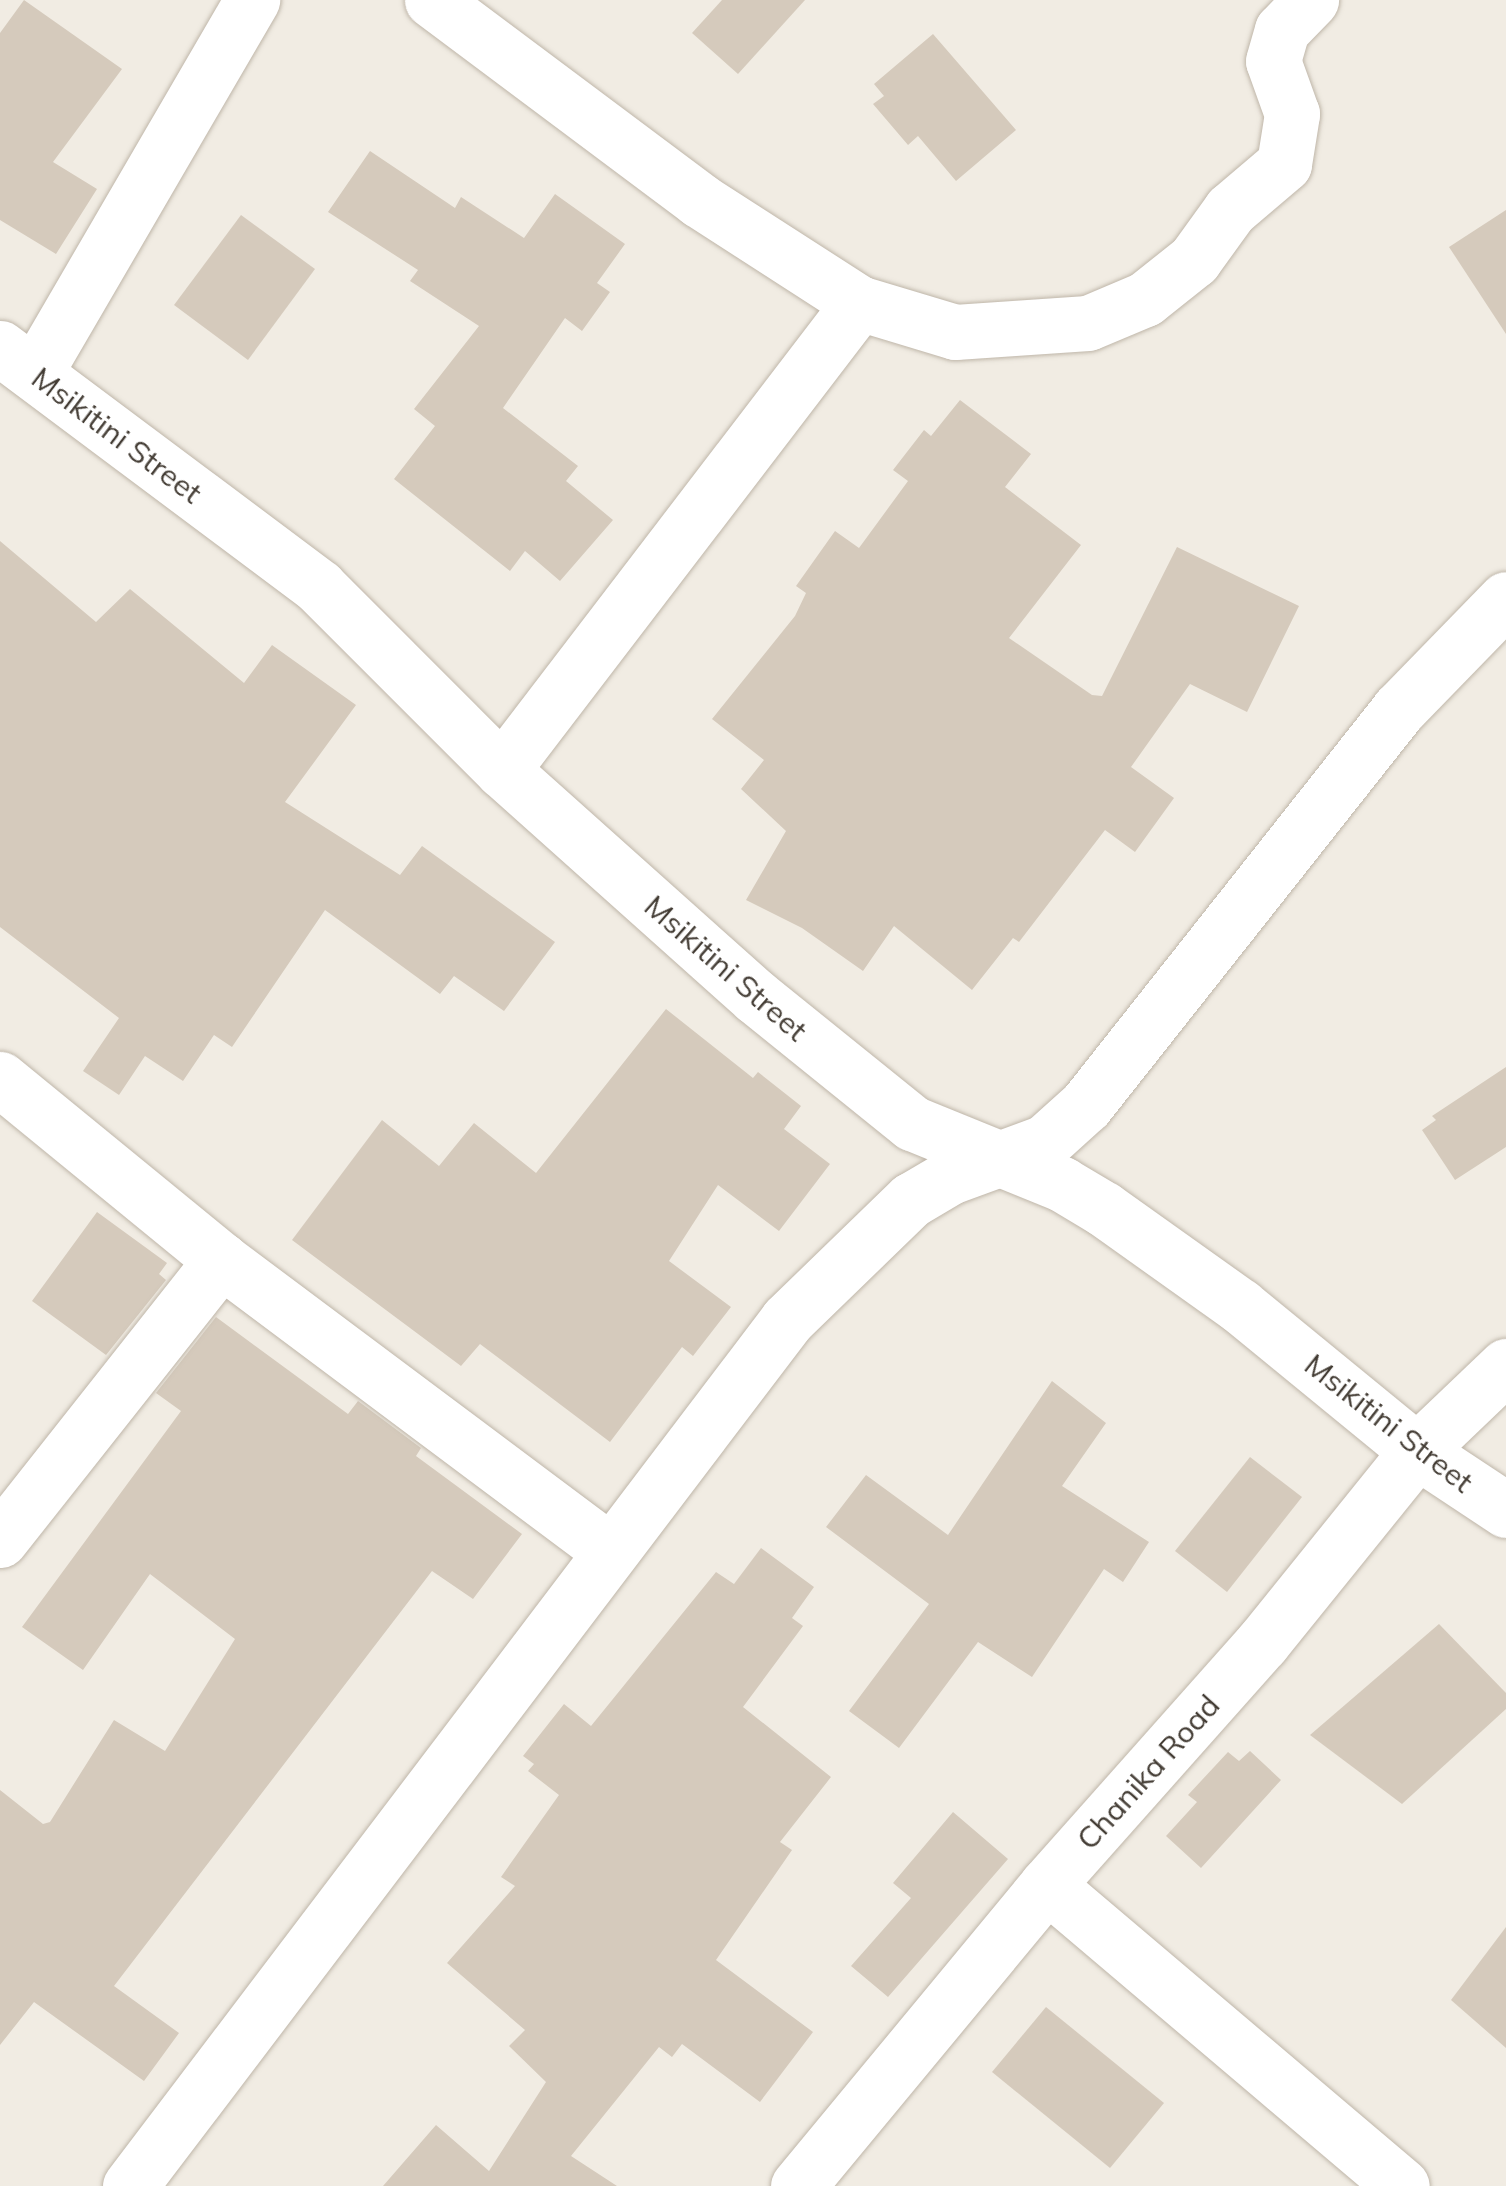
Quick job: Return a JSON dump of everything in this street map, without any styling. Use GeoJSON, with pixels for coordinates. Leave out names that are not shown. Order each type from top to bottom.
{"type":"FeatureCollection","features":[{"type":"Feature","properties":{"kind":"street"},"geometry":{"type":"LineString","coordinates":[[18,360],[252,0]]}},
{"type":"Feature","properties":{"kind":"street"},"geometry":{"type":"LineString","coordinates":[[432,0],[699,200],[859,303],[955,332],[1088,323],[1145,299],[1194,260],[1230,210],[1284,164],[1292,114],[1273,61],[1282,30],[1311,0]]}},
{"type":"Feature","properties":{"kind":"street"},"geometry":{"type":"LineString","coordinates":[[502,770],[859,303]]}},
{"type":"Feature","properties":{"kind":"street","name":"Msikitini Street"},"geometry":{"type":"LineString","coordinates":[[18,360],[319,586],[502,770],[756,996],[912,1123],[998,1162],[1062,1184],[1119,1220],[1240,1306],[1417,1451],[1506,1510]]}},
{"type":"Feature","properties":{"kind":"street"},"geometry":{"type":"LineString","coordinates":[[130,2186],[608,1549],[787,1320],[912,1200],[950,1177],[1044,1142],[1086,1105],[1399,709],[1506,599]]}},
{"type":"Feature","properties":{"kind":"street"},"geometry":{"type":"LineString","coordinates":[[0,1079],[221,1260],[608,1549]]}},
{"type":"Feature","properties":{"kind":"street"},"geometry":{"type":"LineString","coordinates":[[0,1540],[221,1260]]}},
{"type":"Feature","properties":{"kind":"street","name":"Chanika Road"},"geometry":{"type":"LineString","coordinates":[[798,2186],[1047,1885],[1262,1643],[1417,1451],[1506,1366]]}},
{"type":"Feature","properties":{"kind":"street"},"geometry":{"type":"LineString","coordinates":[[1047,1885],[1402,2186]]}},
{"type":"Feature","properties":{"kind":"building"},"geometry":{"type":"Polygon","coordinates":[[[24,0],[122,69],[53,162],[97,189],[56,254],[0,220],[0,33],[24,0]]]}},
{"type":"Feature","properties":{"kind":"building"},"geometry":{"type":"Polygon","coordinates":[[[722,0],[805,0],[738,74],[692,33],[722,0]]]}},
{"type":"Feature","properties":{"kind":"building"},"geometry":{"type":"Polygon","coordinates":[[[933,34],[1016,130],[956,181],[918,136],[908,145],[873,104],[884,96],[874,84],[933,34]]]}},
{"type":"Feature","properties":{"kind":"building"},"geometry":{"type":"Polygon","coordinates":[[[370,151],[455,208],[461,197],[524,238],[555,194],[625,244],[597,283],[610,292],[582,331],[565,318],[503,408],[578,466],[566,481],[613,520],[560,581],[525,551],[510,571],[394,479],[435,426],[414,409],[479,326],[410,281],[418,270],[328,212],[370,151]]]}},
{"type":"Feature","properties":{"kind":"building"},"geometry":{"type":"Polygon","coordinates":[[[1506,210],[1506,334],[1449,247],[1506,210]]]}},
{"type":"Feature","properties":{"kind":"building"},"geometry":{"type":"Polygon","coordinates":[[[241,215],[315,269],[248,360],[174,305],[241,215]]]}},
{"type":"Feature","properties":{"kind":"building"},"geometry":{"type":"Polygon","coordinates":[[[960,400],[1031,454],[1005,487],[1081,545],[1009,638],[1092,695],[1102,696],[1177,547],[1299,606],[1247,712],[1190,684],[1131,767],[1174,798],[1135,852],[1105,830],[1019,942],[1013,938],[972,990],[894,926],[863,971],[802,928],[746,900],[786,831],[741,789],[764,760],[712,719],[795,616],[806,593],[796,586],[835,531],[859,548],[908,481],[893,470],[924,430],[931,436],[960,400]]]}},
{"type":"Feature","properties":{"kind":"building"},"geometry":{"type":"Polygon","coordinates":[[[0,541],[96,622],[130,589],[244,683],[272,645],[356,705],[285,802],[400,875],[422,846],[555,942],[504,1011],[454,976],[440,994],[325,910],[232,1047],[214,1035],[183,1081],[145,1056],[119,1095],[83,1071],[119,1018],[0,927],[0,541]]]}},
{"type":"Feature","properties":{"kind":"building"},"geometry":{"type":"Polygon","coordinates":[[[666,1009],[753,1078],[758,1072],[801,1106],[784,1129],[830,1164],[779,1231],[718,1185],[669,1261],[731,1307],[693,1356],[682,1347],[610,1442],[480,1344],[461,1366],[292,1240],[382,1120],[439,1166],[474,1123],[536,1173],[666,1009]]]}},
{"type":"Feature","properties":{"kind":"building"},"geometry":{"type":"Polygon","coordinates":[[[1506,1067],[1506,1147],[1455,1180],[1422,1130],[1436,1120],[1432,1116],[1506,1067]]]}},
{"type":"Feature","properties":{"kind":"building"},"geometry":{"type":"Polygon","coordinates":[[[97,1212],[167,1263],[159,1274],[166,1280],[106,1355],[32,1301],[97,1212]]]}},
{"type":"Feature","properties":{"kind":"building"},"geometry":{"type":"Polygon","coordinates":[[[216,1317],[348,1414],[358,1401],[421,1448],[416,1456],[522,1534],[473,1599],[432,1571],[114,1986],[179,2033],[144,2081],[34,2002],[0,2045],[0,1790],[43,1824],[50,1822],[114,1720],[165,1751],[235,1639],[150,1574],[83,1670],[22,1627],[181,1411],[156,1393],[216,1317]]]}},
{"type":"Feature","properties":{"kind":"building"},"geometry":{"type":"Polygon","coordinates":[[[1052,1381],[1106,1423],[1062,1486],[1149,1542],[1123,1582],[1104,1569],[1032,1677],[978,1642],[899,1748],[849,1711],[929,1604],[826,1527],[866,1475],[948,1535],[1052,1381]]]}},
{"type":"Feature","properties":{"kind":"building"},"geometry":{"type":"Polygon","coordinates":[[[1250,1457],[1302,1497],[1227,1592],[1175,1551],[1250,1457]]]}},
{"type":"Feature","properties":{"kind":"building"},"geometry":{"type":"Polygon","coordinates":[[[761,1548],[814,1587],[792,1618],[803,1626],[743,1707],[831,1777],[780,1842],[792,1850],[716,1960],[813,2032],[760,2102],[682,2044],[672,2057],[659,2047],[571,2156],[617,2186],[383,2186],[436,2125],[489,2171],[546,2082],[509,2046],[525,2030],[447,1963],[515,1886],[501,1877],[559,1795],[528,1771],[534,1764],[523,1756],[564,1704],[591,1726],[716,1572],[734,1584],[761,1548]]]}},
{"type":"Feature","properties":{"kind":"building"},"geometry":{"type":"Polygon","coordinates":[[[1439,1624],[1506,1693],[1506,1709],[1402,1804],[1310,1735],[1439,1624]]]}},
{"type":"Feature","properties":{"kind":"building"},"geometry":{"type":"Polygon","coordinates":[[[1250,1751],[1281,1780],[1201,1868],[1166,1836],[1197,1802],[1188,1795],[1228,1752],[1239,1761],[1250,1751]]]}},
{"type":"Feature","properties":{"kind":"building"},"geometry":{"type":"Polygon","coordinates":[[[953,1812],[1008,1859],[888,1997],[851,1966],[911,1898],[893,1883],[953,1812]]]}},
{"type":"Feature","properties":{"kind":"building"},"geometry":{"type":"Polygon","coordinates":[[[1506,1927],[1506,2048],[1451,2000],[1506,1927]]]}},
{"type":"Feature","properties":{"kind":"building"},"geometry":{"type":"Polygon","coordinates":[[[1046,2007],[1164,2103],[1110,2168],[992,2072],[1046,2007]]]}}]}
